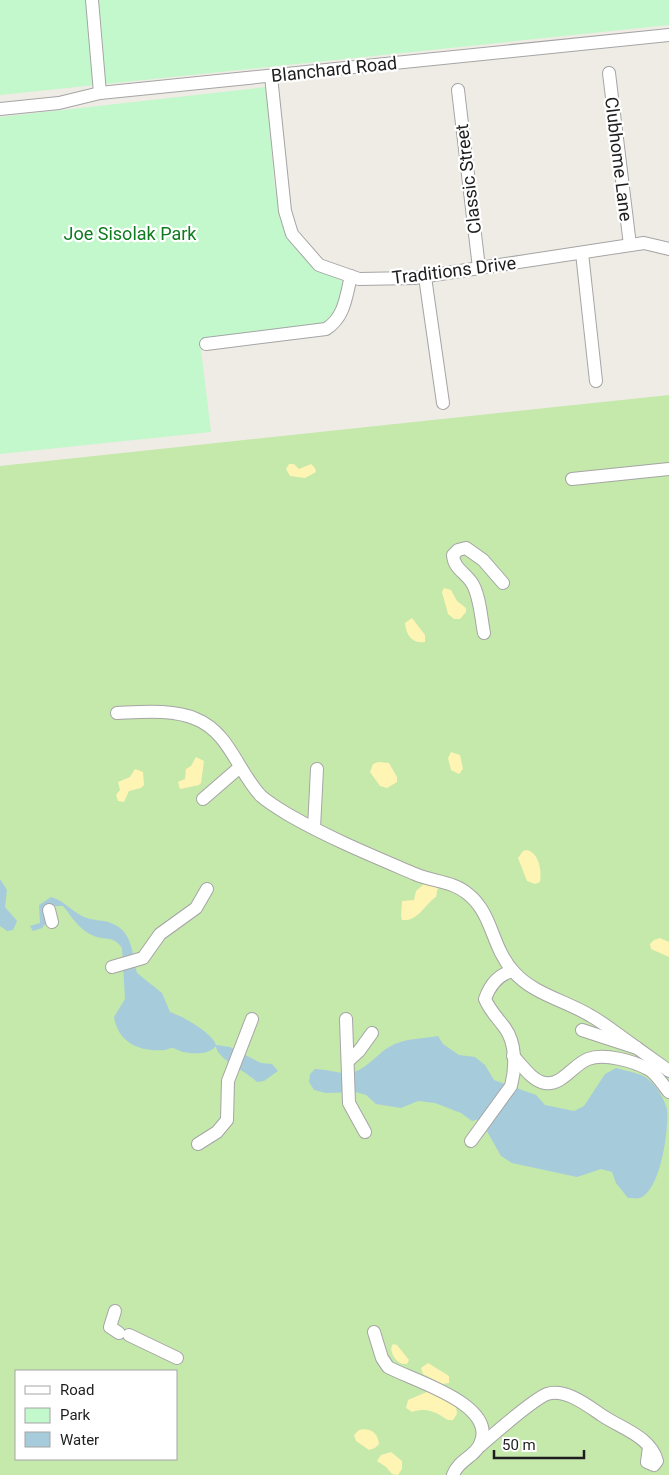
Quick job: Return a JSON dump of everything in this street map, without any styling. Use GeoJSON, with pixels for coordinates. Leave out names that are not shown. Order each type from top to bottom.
{"type":"FeatureCollection","features":[{"type":"Feature","properties":{"kind":"street"},"geometry":{"type":"LineString","coordinates":[[92,0],[100,93]]}},
{"type":"Feature","properties":{"kind":"street","name":"Blanchard Road"},"geometry":{"type":"LineString","coordinates":[[0,109],[59,103],[100,93],[669,35]]}},
{"type":"Feature","properties":{"kind":"street","name":"Clubhome Lane"},"geometry":{"type":"LineString","coordinates":[[609,73],[630,245]]}},
{"type":"Feature","properties":{"kind":"street","name":"Traditions Drive"},"geometry":{"type":"LineString","coordinates":[[271,76],[285,211],[292,234],[319,265],[359,278],[425,277],[644,243],[669,249]]}},
{"type":"Feature","properties":{"kind":"street","name":"Classic Street"},"geometry":{"type":"LineString","coordinates":[[458,90],[479,268]]}},
{"type":"Feature","properties":{"kind":"street"},"geometry":{"type":"LineString","coordinates":[[582,252],[596,381]]}},
{"type":"Feature","properties":{"kind":"street"},"geometry":{"type":"LineString","coordinates":[[206,344],[326,329],[334,324],[342,312],[351,276]]}},
{"type":"Feature","properties":{"kind":"street"},"geometry":{"type":"LineString","coordinates":[[425,277],[442,403]]}},
{"type":"Feature","properties":{"kind":"street"},"geometry":{"type":"LineString","coordinates":[[572,480],[669,469]]}},
{"type":"Feature","properties":{"kind":"street"},"geometry":{"type":"LineString","coordinates":[[484,633],[476,593],[472,583],[454,564],[453,555],[458,550],[466,548],[483,560],[503,584]]}},
{"type":"Feature","properties":{"kind":"street"},"geometry":{"type":"LineString","coordinates":[[117,713],[174,714],[196,718],[208,725],[223,739],[261,796],[288,815],[383,861],[418,875],[456,886],[468,894],[480,905],[488,919],[499,951],[513,971],[533,989],[591,1016],[669,1071]]}},
{"type":"Feature","properties":{"kind":"street"},"geometry":{"type":"LineString","coordinates":[[203,799],[209,791],[240,767]]}},
{"type":"Feature","properties":{"kind":"street"},"geometry":{"type":"LineString","coordinates":[[314,828],[317,769]]}},
{"type":"Feature","properties":{"kind":"street"},"geometry":{"type":"LineString","coordinates":[[116,966],[143,958],[160,934],[196,908],[207,889]]}},
{"type":"Feature","properties":{"kind":"street"},"geometry":{"type":"LineString","coordinates":[[471,1141],[511,1086],[513,1056],[511,1039],[490,1011],[485,999],[489,987],[497,979],[513,971]]}},
{"type":"Feature","properties":{"kind":"street"},"geometry":{"type":"LineString","coordinates":[[198,1144],[217,1132],[227,1120],[228,1081],[252,1019]]}},
{"type":"Feature","properties":{"kind":"street"},"geometry":{"type":"LineString","coordinates":[[346,1019],[349,1103],[364,1132]]}},
{"type":"Feature","properties":{"kind":"street"},"geometry":{"type":"LineString","coordinates":[[582,1030],[637,1048]]}},
{"type":"Feature","properties":{"kind":"street"},"geometry":{"type":"LineString","coordinates":[[348,1065],[372,1033]]}},
{"type":"Feature","properties":{"kind":"street"},"geometry":{"type":"LineString","coordinates":[[513,1056],[530,1074],[545,1083],[552,1083],[562,1079],[588,1059],[604,1057],[619,1059],[650,1070],[669,1092]]}},
{"type":"Feature","properties":{"kind":"street"},"geometry":{"type":"LineString","coordinates":[[115,1311],[110,1327],[177,1358]]}},
{"type":"Feature","properties":{"kind":"street"},"geometry":{"type":"LineString","coordinates":[[374,1332],[382,1358],[388,1367],[455,1397],[473,1415],[483,1434],[480,1446]]}},
{"type":"Feature","properties":{"kind":"street"},"geometry":{"type":"LineString","coordinates":[[453,1475],[456,1466],[497,1432],[546,1395],[554,1393],[582,1402],[604,1417],[626,1428],[649,1447]]}},
{"type":"Feature","properties":{"kind":"street"},"geometry":{"type":"LineString","coordinates":[[481,1428],[490,1432],[497,1432]]}},
{"type":"Feature","properties":{"kind":"green space"},"geometry":{"type":"Polygon","coordinates":[[[0,0],[669,0],[669,25],[0,95],[0,0]]]}},
{"type":"Feature","properties":{"kind":"green space","name":"Joe Sisolak Park"},"geometry":{"type":"Polygon","coordinates":[[[266,87],[275,190],[292,240],[318,268],[342,281],[342,297],[336,310],[326,321],[313,329],[200,341],[211,432],[0,454],[0,117],[266,87]]]}},
{"type":"Feature","properties":{"kind":"green space"},"geometry":{"type":"Polygon","coordinates":[[[669,395],[669,1475],[0,1475],[0,466],[669,395]]]}},
{"type":"Feature","properties":{"kind":"sand"},"geometry":{"type":"Polygon","coordinates":[[[289,464],[294,464],[299,469],[311,464],[316,472],[305,478],[290,476],[286,469],[289,464]]]}},
{"type":"Feature","properties":{"kind":"sand"},"geometry":{"type":"Polygon","coordinates":[[[444,588],[451,590],[457,601],[466,608],[466,612],[460,619],[454,619],[448,614],[442,592],[444,588]]]}},
{"type":"Feature","properties":{"kind":"sand"},"geometry":{"type":"Polygon","coordinates":[[[412,618],[425,635],[425,642],[417,642],[408,635],[405,623],[412,618]]]}},
{"type":"Feature","properties":{"kind":"sand"},"geometry":{"type":"Polygon","coordinates":[[[451,752],[460,755],[463,769],[459,774],[451,770],[448,758],[451,752]]]}},
{"type":"Feature","properties":{"kind":"sand"},"geometry":{"type":"Polygon","coordinates":[[[196,757],[204,761],[201,783],[180,789],[178,782],[185,779],[186,769],[191,766],[196,757]]]}},
{"type":"Feature","properties":{"kind":"sand"},"geometry":{"type":"Polygon","coordinates":[[[378,762],[389,763],[397,777],[397,782],[387,788],[380,786],[370,772],[373,764],[378,762]]]}},
{"type":"Feature","properties":{"kind":"sand"},"geometry":{"type":"Polygon","coordinates":[[[135,769],[143,772],[144,785],[141,788],[129,791],[124,802],[118,801],[116,795],[120,790],[118,782],[130,777],[135,769]]]}},
{"type":"Feature","properties":{"kind":"sand"},"geometry":{"type":"Polygon","coordinates":[[[527,850],[537,859],[540,868],[540,882],[535,884],[527,881],[518,858],[523,851],[527,850]]]}},
{"type":"Feature","properties":{"kind":"sand"},"geometry":{"type":"Polygon","coordinates":[[[424,884],[438,887],[436,897],[413,918],[402,920],[402,901],[414,900],[416,891],[424,884]]]}},
{"type":"Feature","properties":{"kind":"sand"},"geometry":{"type":"Polygon","coordinates":[[[660,938],[669,942],[669,957],[651,949],[650,944],[660,938]]]}},
{"type":"Feature","properties":{"kind":"sand"},"geometry":{"type":"Polygon","coordinates":[[[393,1344],[397,1345],[409,1360],[407,1364],[398,1362],[394,1357],[391,1348],[393,1344]]]}},
{"type":"Feature","properties":{"kind":"sand"},"geometry":{"type":"Polygon","coordinates":[[[428,1363],[449,1376],[449,1383],[442,1384],[423,1374],[421,1368],[428,1363]]]}},
{"type":"Feature","properties":{"kind":"sand"},"geometry":{"type":"Polygon","coordinates":[[[429,1391],[443,1396],[456,1406],[457,1414],[453,1420],[448,1420],[431,1411],[412,1412],[406,1408],[408,1400],[429,1391]]]}},
{"type":"Feature","properties":{"kind":"sand"},"geometry":{"type":"Polygon","coordinates":[[[367,1429],[373,1432],[379,1444],[369,1450],[356,1441],[354,1435],[359,1430],[367,1429]]]}},
{"type":"Feature","properties":{"kind":"sand"},"geometry":{"type":"Polygon","coordinates":[[[391,1452],[402,1461],[402,1469],[398,1475],[392,1474],[377,1461],[381,1455],[391,1452]]]}},
{"type":"Feature","properties":{"kind":"water"},"geometry":{"type":"Polygon","coordinates":[[[0,879],[7,890],[5,907],[17,921],[13,930],[7,931],[0,926],[0,879]]]}},
{"type":"Feature","properties":{"kind":"water"},"geometry":{"type":"Polygon","coordinates":[[[51,897],[84,917],[111,923],[124,932],[128,937],[137,973],[162,993],[170,1012],[203,1030],[214,1040],[216,1045],[230,1047],[261,1063],[272,1064],[278,1071],[264,1081],[257,1082],[221,1056],[216,1046],[209,1051],[192,1053],[172,1048],[164,1050],[147,1049],[132,1044],[125,1039],[116,1026],[114,1017],[125,999],[122,948],[116,941],[94,936],[84,930],[63,906],[48,906],[44,916],[46,923],[42,928],[33,931],[30,926],[40,923],[39,905],[51,897]]]}},
{"type":"Feature","properties":{"kind":"water"},"geometry":{"type":"Polygon","coordinates":[[[438,1036],[443,1044],[459,1055],[475,1057],[485,1065],[494,1080],[536,1095],[545,1105],[574,1111],[584,1106],[605,1074],[616,1068],[646,1078],[655,1086],[667,1109],[667,1130],[662,1158],[653,1184],[647,1193],[640,1198],[628,1198],[616,1183],[612,1172],[601,1169],[577,1177],[512,1163],[501,1156],[480,1119],[472,1121],[461,1113],[435,1103],[418,1101],[401,1108],[376,1104],[366,1095],[356,1092],[326,1093],[314,1090],[309,1082],[310,1074],[315,1069],[346,1073],[355,1072],[395,1044],[407,1040],[438,1036]]]}}]}
